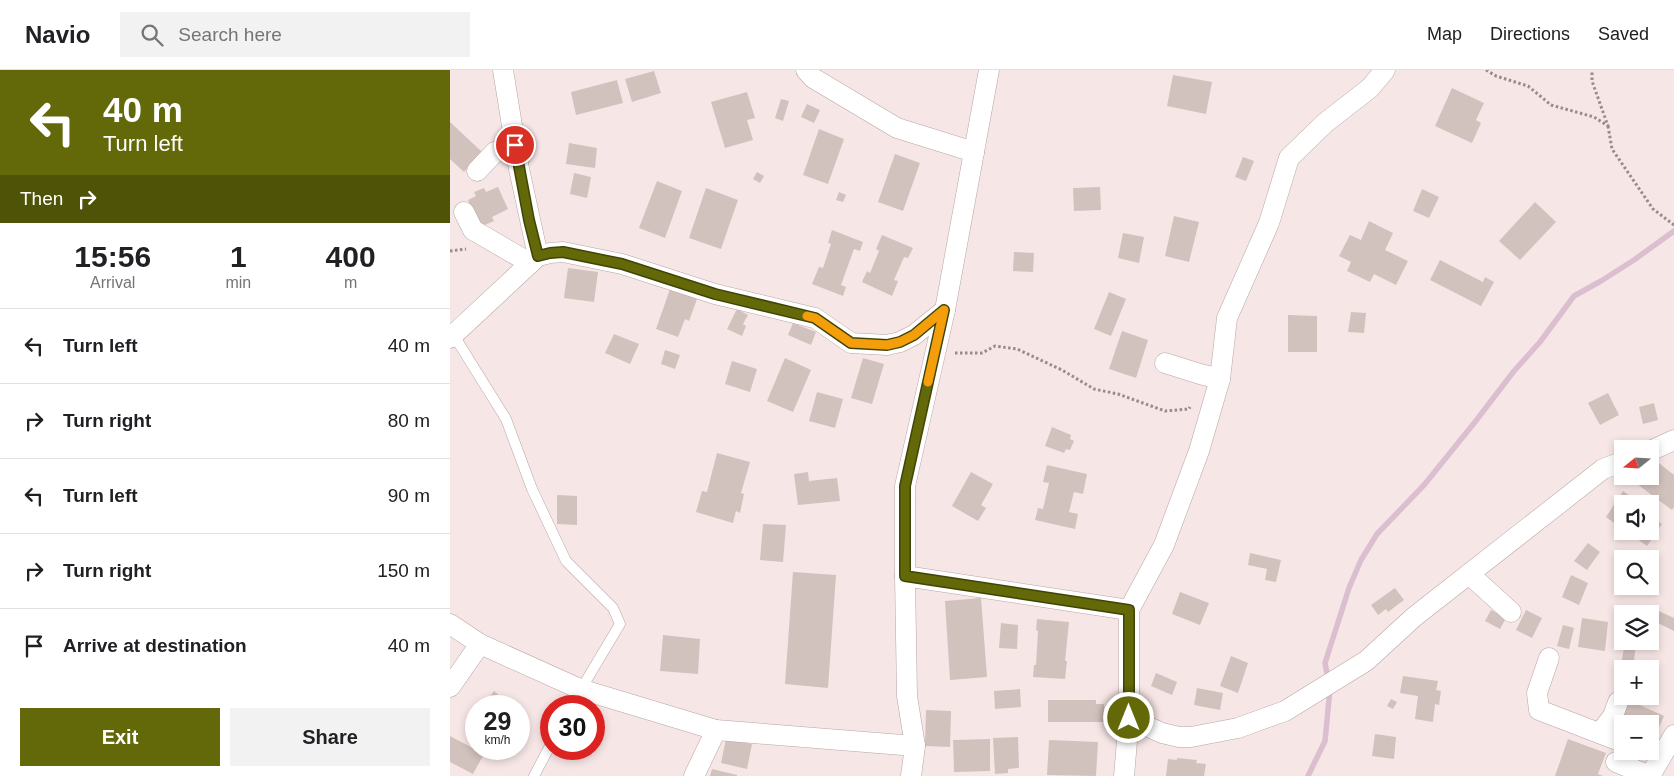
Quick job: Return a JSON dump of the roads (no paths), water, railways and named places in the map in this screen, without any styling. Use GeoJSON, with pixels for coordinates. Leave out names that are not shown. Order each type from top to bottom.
{"type":"FeatureCollection","features":[{"type":"Feature","properties":{"kind":"street"},"geometry":{"type":"LineString","coordinates":[[503,70],[529,220],[534,260]]}},
{"type":"Feature","properties":{"kind":"street"},"geometry":{"type":"LineString","coordinates":[[806,70],[813,78],[897,128],[974,152]]}},
{"type":"Feature","properties":{"kind":"street"},"geometry":{"type":"LineString","coordinates":[[911,776],[914,746],[907,696],[905,486],[944,310],[989,70]]}},
{"type":"Feature","properties":{"kind":"street"},"geometry":{"type":"LineString","coordinates":[[1124,776],[1129,718],[1129,610],[1164,545],[1199,450],[1220,379],[1227,318],[1268,223],[1289,158],[1325,124],[1370,88],[1385,70]]}},
{"type":"Feature","properties":{"kind":"street"},"geometry":{"type":"LineString","coordinates":[[477,171],[495,152],[515,145]]}},
{"type":"Feature","properties":{"kind":"street"},"geometry":{"type":"LineString","coordinates":[[464,212],[473,230],[534,260]]}},
{"type":"Feature","properties":{"kind":"street"},"geometry":{"type":"LineString","coordinates":[[452,336],[534,260],[550,253],[563,252],[622,264],[715,294],[815,318],[851,343],[887,345],[900,342],[914,335],[944,310]]}},
{"type":"Feature","properties":{"kind":"street"},"geometry":{"type":"LineString","coordinates":[[1165,363],[1220,379]]}},
{"type":"Feature","properties":{"kind":"street"},"geometry":{"type":"LineString","coordinates":[[1659,446],[1674,440]]}},
{"type":"Feature","properties":{"kind":"street"},"geometry":{"type":"LineString","coordinates":[[1129,718],[1162,733],[1191,737],[1238,728],[1285,711],[1366,661],[1414,617],[1468,574],[1603,469],[1614,465]]}},
{"type":"Feature","properties":{"kind":"street"},"geometry":{"type":"LineString","coordinates":[[1468,574],[1511,612]]}},
{"type":"Feature","properties":{"kind":"street"},"geometry":{"type":"LineString","coordinates":[[905,576],[1129,610]]}},
{"type":"Feature","properties":{"kind":"street"},"geometry":{"type":"LineString","coordinates":[[450,624],[480,644],[570,695]]}},
{"type":"Feature","properties":{"kind":"street"},"geometry":{"type":"LineString","coordinates":[[450,686],[480,644]]}},
{"type":"Feature","properties":{"kind":"street"},"geometry":{"type":"LineString","coordinates":[[1549,658],[1537,693],[1539,710],[1614,739]]}},
{"type":"Feature","properties":{"kind":"street"},"geometry":{"type":"LineString","coordinates":[[605,705],[716,730],[914,746]]}},
{"type":"Feature","properties":{"kind":"street"},"geometry":{"type":"LineString","coordinates":[[1600,733],[1613,716],[1617,705]]}},
{"type":"Feature","properties":{"kind":"street"},"geometry":{"type":"LineString","coordinates":[[694,776],[716,730]]}},
{"type":"Feature","properties":{"kind":"street"},"geometry":{"type":"LineString","coordinates":[[1616,762],[1650,776],[1664,750]]}},
{"type":"Feature","properties":{"kind":"lane"},"geometry":{"type":"LineString","coordinates":[[452,336],[506,420],[532,489],[566,561],[613,608],[620,624],[577,695]]}},
{"type":"Feature","properties":{"kind":"lane"},"geometry":{"type":"LineString","coordinates":[[534,776],[542,760]]}},
{"type":"Feature","properties":{"kind":"waterway"},"geometry":{"type":"LineString","coordinates":[[1328,679],[1325,663],[1349,588],[1361,560],[1377,534],[1424,485],[1514,371],[1540,342],[1574,296],[1634,260],[1674,231]]}},
{"type":"Feature","properties":{"kind":"waterway"},"geometry":{"type":"LineString","coordinates":[[1308,776],[1325,741],[1330,689]]}}]}
